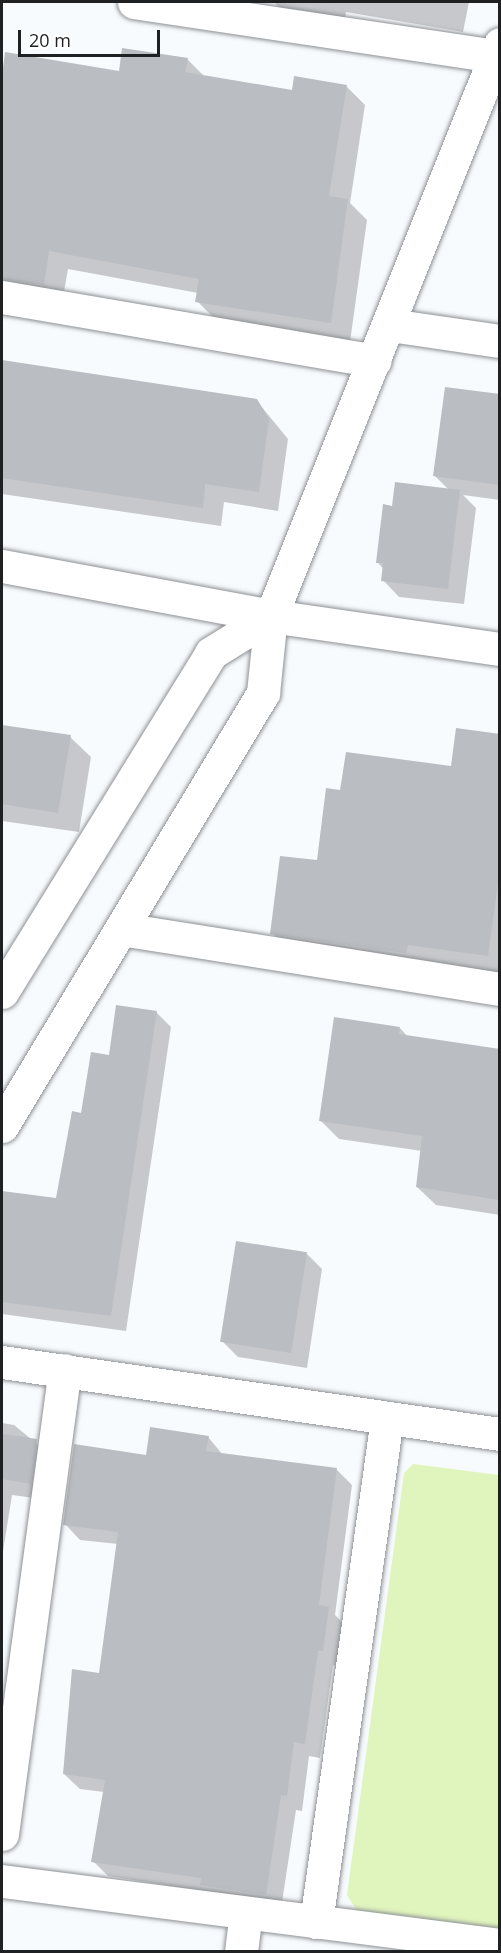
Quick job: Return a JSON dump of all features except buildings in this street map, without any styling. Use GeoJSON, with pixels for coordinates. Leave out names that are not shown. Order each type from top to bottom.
{"type":"FeatureCollection","features":[{"type":"Feature","properties":{"kind":"street"},"geometry":{"type":"LineString","coordinates":[[2,1126],[263,693],[271,616],[499,52],[219,8],[134,2]]}},
{"type":"Feature","properties":{"kind":"street"},"geometry":{"type":"LineString","coordinates":[[2,297],[375,361]]}},
{"type":"Feature","properties":{"kind":"street"},"geometry":{"type":"LineString","coordinates":[[390,325],[500,341]]}},
{"type":"Feature","properties":{"kind":"street"},"geometry":{"type":"LineString","coordinates":[[2,566],[271,616],[500,649]]}},
{"type":"Feature","properties":{"kind":"street"},"geometry":{"type":"LineString","coordinates":[[2,992],[211,653],[271,616]]}},
{"type":"Feature","properties":{"kind":"street"},"geometry":{"type":"LineString","coordinates":[[121,929],[500,989]]}},
{"type":"Feature","properties":{"kind":"street"},"geometry":{"type":"LineString","coordinates":[[2,1362],[500,1434]]}},
{"type":"Feature","properties":{"kind":"street"},"geometry":{"type":"LineString","coordinates":[[2,1834],[65,1370]]}},
{"type":"Feature","properties":{"kind":"street"},"geometry":{"type":"LineString","coordinates":[[316,1922],[387,1418]]}},
{"type":"Feature","properties":{"kind":"street"},"geometry":{"type":"LineString","coordinates":[[2,1881],[500,1945]]}},
{"type":"Feature","properties":{"kind":"street"},"geometry":{"type":"LineString","coordinates":[[241,1952],[246,1914]]}},
{"type":"Feature","properties":{"kind":"green space"},"geometry":{"type":"Polygon","coordinates":[[[413,1464],[499,1475],[499,1929],[357,1911],[347,1895],[404,1473],[413,1464]]]}}]}
